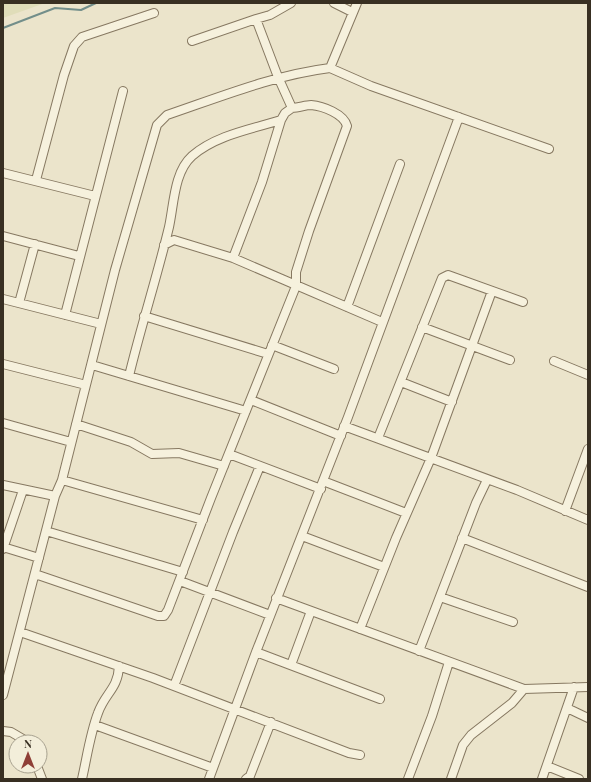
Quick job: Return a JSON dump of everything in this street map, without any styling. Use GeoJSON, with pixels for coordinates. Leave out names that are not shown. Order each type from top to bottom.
{"type":"FeatureCollection","features":[{"type":"Feature","properties":{"kind":"street"},"geometry":{"type":"LineString","coordinates":[[192,41],[270,15],[291,3]]}},
{"type":"Feature","properties":{"kind":"street"},"geometry":{"type":"LineString","coordinates":[[334,3],[352,12]]}},
{"type":"Feature","properties":{"kind":"street"},"geometry":{"type":"LineString","coordinates":[[330,68],[356,3]]}},
{"type":"Feature","properties":{"kind":"street"},"geometry":{"type":"LineString","coordinates":[[36,180],[64,75],[74,46],[82,37],[154,13]]}},
{"type":"Feature","properties":{"kind":"street"},"geometry":{"type":"LineString","coordinates":[[256,19],[278,77],[292,108]]}},
{"type":"Feature","properties":{"kind":"street"},"geometry":{"type":"LineString","coordinates":[[3,695],[6,671],[20,632],[55,496],[62,480],[126,229],[157,125],[161,119],[167,115],[278,77],[314,69],[330,68],[371,86],[549,149]]}},
{"type":"Feature","properties":{"kind":"street"},"geometry":{"type":"LineString","coordinates":[[64,315],[123,91]]}},
{"type":"Feature","properties":{"kind":"street"},"geometry":{"type":"LineString","coordinates":[[35,574],[158,616],[164,616],[184,572],[228,454],[296,286],[296,272],[308,232],[348,126],[344,119],[328,109],[309,105],[292,108],[285,113],[281,120],[262,182],[233,258]]}},
{"type":"Feature","properties":{"kind":"street"},"geometry":{"type":"LineString","coordinates":[[209,779],[276,598],[341,436],[459,117]]}},
{"type":"Feature","properties":{"kind":"street"},"geometry":{"type":"LineString","coordinates":[[128,376],[164,245],[181,172],[192,156],[204,147],[227,136],[281,120]]}},
{"type":"Feature","properties":{"kind":"street"},"geometry":{"type":"LineString","coordinates":[[347,307],[400,164]]}},
{"type":"Feature","properties":{"kind":"street"},"geometry":{"type":"LineString","coordinates":[[3,173],[96,196]]}},
{"type":"Feature","properties":{"kind":"street"},"geometry":{"type":"LineString","coordinates":[[3,236],[79,256]]}},
{"type":"Feature","properties":{"kind":"street"},"geometry":{"type":"LineString","coordinates":[[164,245],[174,240],[233,258],[382,322]]}},
{"type":"Feature","properties":{"kind":"street"},"geometry":{"type":"LineString","coordinates":[[19,303],[35,244]]}},
{"type":"Feature","properties":{"kind":"street"},"geometry":{"type":"LineString","coordinates":[[378,438],[444,275],[448,275],[523,302]]}},
{"type":"Feature","properties":{"kind":"street"},"geometry":{"type":"LineString","coordinates":[[360,629],[406,513],[431,458],[492,291]]}},
{"type":"Feature","properties":{"kind":"street"},"geometry":{"type":"LineString","coordinates":[[3,299],[101,324]]}},
{"type":"Feature","properties":{"kind":"street"},"geometry":{"type":"LineString","coordinates":[[144,316],[268,354]]}},
{"type":"Feature","properties":{"kind":"street"},"geometry":{"type":"LineString","coordinates":[[422,327],[510,360]]}},
{"type":"Feature","properties":{"kind":"street"},"geometry":{"type":"LineString","coordinates":[[272,345],[334,369]]}},
{"type":"Feature","properties":{"kind":"street"},"geometry":{"type":"LineString","coordinates":[[554,361],[588,375]]}},
{"type":"Feature","properties":{"kind":"street"},"geometry":{"type":"LineString","coordinates":[[3,364],[86,385]]}},
{"type":"Feature","properties":{"kind":"street"},"geometry":{"type":"LineString","coordinates":[[92,365],[246,411]]}},
{"type":"Feature","properties":{"kind":"street"},"geometry":{"type":"LineString","coordinates":[[401,382],[452,402]]}},
{"type":"Feature","properties":{"kind":"street"},"geometry":{"type":"LineString","coordinates":[[251,400],[341,436]]}},
{"type":"Feature","properties":{"kind":"street"},"geometry":{"type":"LineString","coordinates":[[3,423],[71,442]]}},
{"type":"Feature","properties":{"kind":"street"},"geometry":{"type":"LineString","coordinates":[[76,424],[131,442],[152,454],[179,453],[224,466]]}},
{"type":"Feature","properties":{"kind":"street"},"geometry":{"type":"LineString","coordinates":[[344,426],[486,480],[517,490],[588,520]]}},
{"type":"Feature","properties":{"kind":"street"},"geometry":{"type":"LineString","coordinates":[[565,511],[588,449]]}},
{"type":"Feature","properties":{"kind":"street"},"geometry":{"type":"LineString","coordinates":[[228,454],[260,466],[406,513]]}},
{"type":"Feature","properties":{"kind":"street"},"geometry":{"type":"LineString","coordinates":[[174,686],[260,466]]}},
{"type":"Feature","properties":{"kind":"street"},"geometry":{"type":"LineString","coordinates":[[62,480],[203,520]]}},
{"type":"Feature","properties":{"kind":"street"},"geometry":{"type":"LineString","coordinates":[[420,651],[462,538],[486,480]]}},
{"type":"Feature","properties":{"kind":"street"},"geometry":{"type":"LineString","coordinates":[[3,485],[55,496]]}},
{"type":"Feature","properties":{"kind":"street"},"geometry":{"type":"LineString","coordinates":[[23,490],[3,548],[39,558]]}},
{"type":"Feature","properties":{"kind":"street"},"geometry":{"type":"LineString","coordinates":[[46,531],[184,572]]}},
{"type":"Feature","properties":{"kind":"street"},"geometry":{"type":"LineString","coordinates":[[302,536],[384,567]]}},
{"type":"Feature","properties":{"kind":"street"},"geometry":{"type":"LineString","coordinates":[[462,538],[588,587]]}},
{"type":"Feature","properties":{"kind":"street"},"geometry":{"type":"LineString","coordinates":[[180,581],[270,615]]}},
{"type":"Feature","properties":{"kind":"street"},"geometry":{"type":"LineString","coordinates":[[440,597],[513,622]]}},
{"type":"Feature","properties":{"kind":"street"},"geometry":{"type":"LineString","coordinates":[[276,598],[524,690],[588,686]]}},
{"type":"Feature","properties":{"kind":"street"},"geometry":{"type":"LineString","coordinates":[[291,665],[311,611]]}},
{"type":"Feature","properties":{"kind":"street"},"geometry":{"type":"LineString","coordinates":[[20,632],[174,686],[349,753],[360,755]]}},
{"type":"Feature","properties":{"kind":"street"},"geometry":{"type":"LineString","coordinates":[[256,652],[380,699]]}},
{"type":"Feature","properties":{"kind":"street"},"geometry":{"type":"LineString","coordinates":[[408,779],[432,716],[449,662]]}},
{"type":"Feature","properties":{"kind":"street"},"geometry":{"type":"LineString","coordinates":[[82,779],[95,725],[102,704],[116,684],[119,666]]}},
{"type":"Feature","properties":{"kind":"street"},"geometry":{"type":"LineString","coordinates":[[542,779],[574,687]]}},
{"type":"Feature","properties":{"kind":"street"},"geometry":{"type":"LineString","coordinates":[[450,779],[463,745],[471,735],[512,703],[524,690]]}},
{"type":"Feature","properties":{"kind":"street"},"geometry":{"type":"LineString","coordinates":[[567,708],[588,718]]}},
{"type":"Feature","properties":{"kind":"street"},"geometry":{"type":"LineString","coordinates":[[251,778],[271,722]]}},
{"type":"Feature","properties":{"kind":"street"},"geometry":{"type":"LineString","coordinates":[[95,725],[213,768]]}},
{"type":"Feature","properties":{"kind":"street"},"geometry":{"type":"LineString","coordinates":[[3,731],[14,734]]}},
{"type":"Feature","properties":{"kind":"street"},"geometry":{"type":"LineString","coordinates":[[547,766],[579,779]]}},
{"type":"Feature","properties":{"kind":"shaded area"},"geometry":{"type":"Polygon","coordinates":[[[3,3],[45,3],[3,18],[3,3]]]}},
{"type":"Feature","properties":{"kind":"waterway"},"geometry":{"type":"LineString","coordinates":[[3,28],[55,8],[81,10],[96,3]]}}]}
